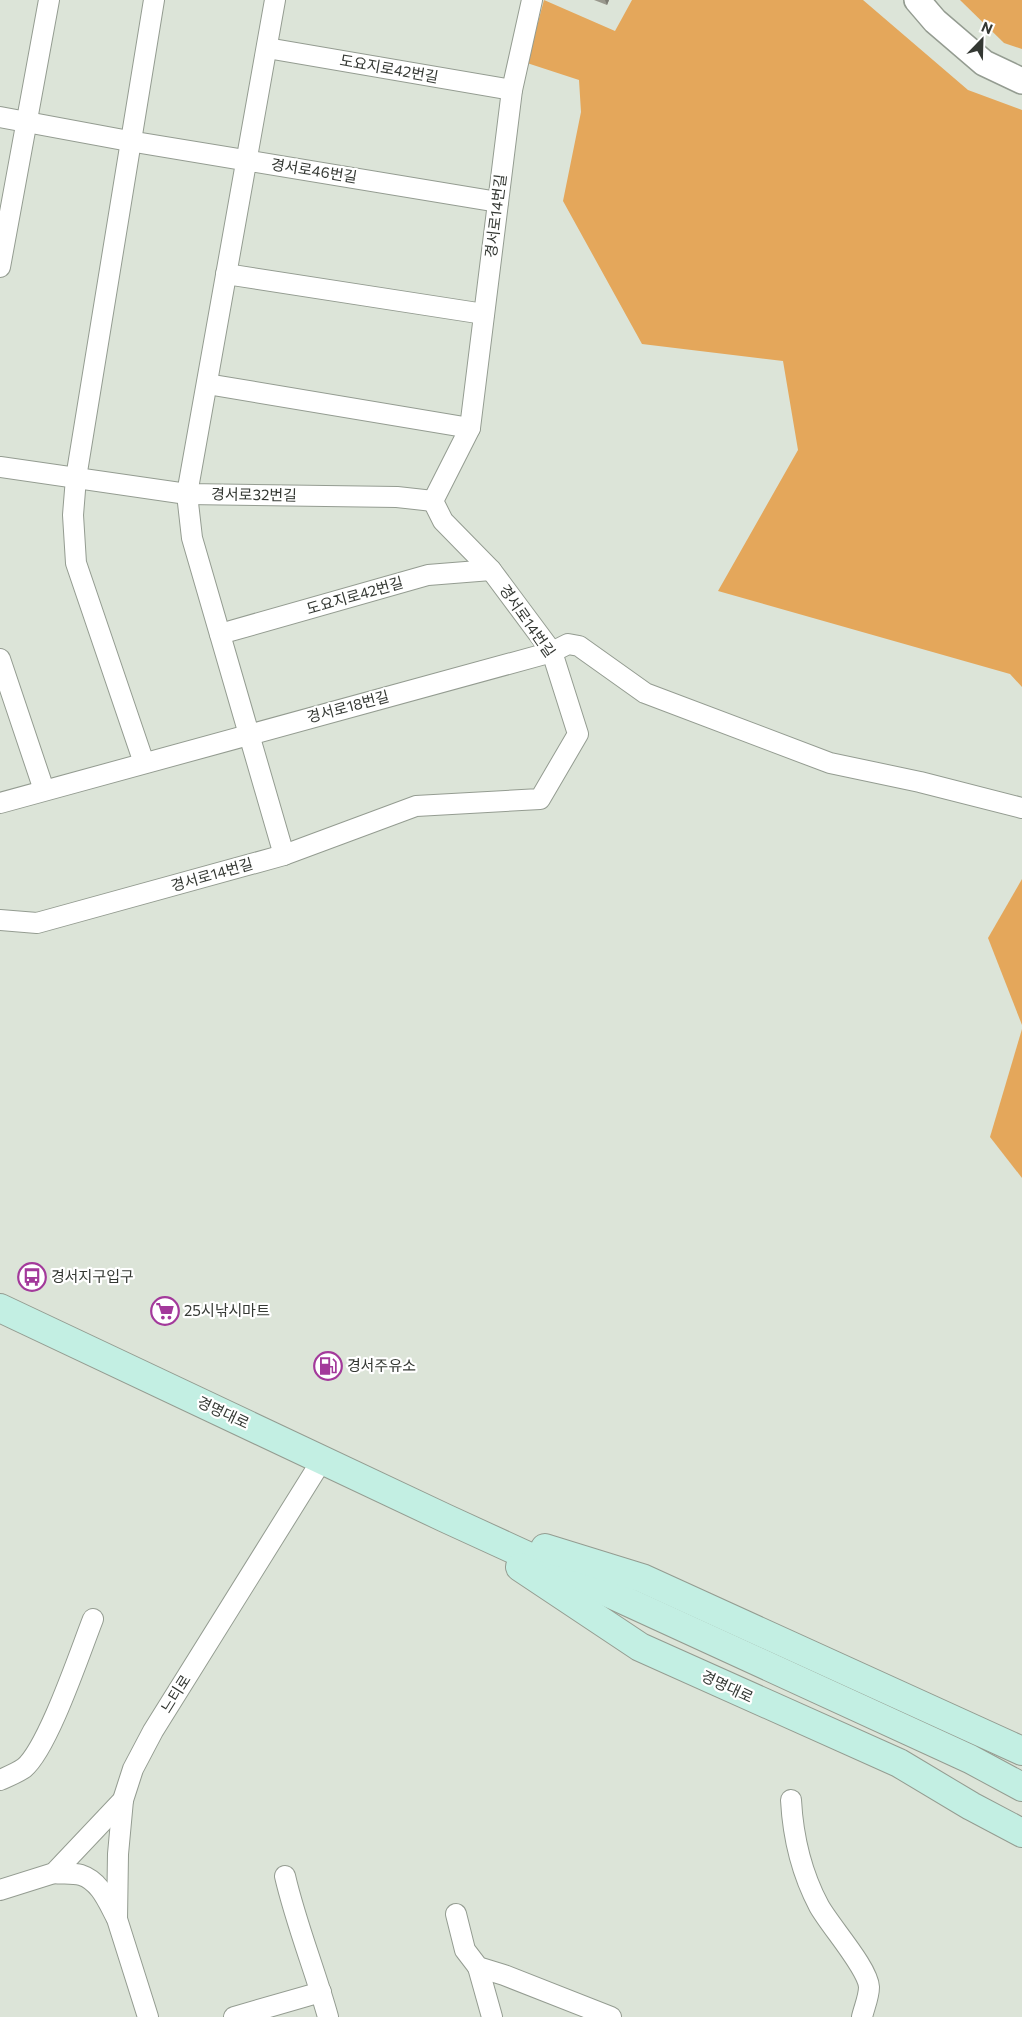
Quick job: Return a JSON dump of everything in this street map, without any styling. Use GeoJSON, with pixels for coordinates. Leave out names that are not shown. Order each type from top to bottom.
{"type":"FeatureCollection","features":[{"type":"Feature","properties":{"kind":"main road","name":"경명대로"},"geometry":{"type":"LineString","coordinates":[[0,1308],[445,1518],[970,1759],[1022,1787]]}},
{"type":"Feature","properties":{"kind":"main road","name":"경명대로"},"geometry":{"type":"LineString","coordinates":[[445,1518],[642,1578],[1022,1751]]}},
{"type":"Feature","properties":{"kind":"main road","name":"경명대로"},"geometry":{"type":"LineString","coordinates":[[445,1518],[640,1647],[898,1763],[971,1806],[1022,1833]]}},
{"type":"Feature","properties":{"kind":"street"},"geometry":{"type":"LineString","coordinates":[[0,267],[49,0]]}},
{"type":"Feature","properties":{"kind":"street"},"geometry":{"type":"LineString","coordinates":[[144,763],[76,563],[73,515],[76,478],[129,141],[154,0]]}},
{"type":"Feature","properties":{"kind":"street"},"geometry":{"type":"LineString","coordinates":[[275,0],[187,494],[192,538],[284,855]]}},
{"type":"Feature","properties":{"kind":"street","name":"경서로14번길"},"geometry":{"type":"LineString","coordinates":[[0,920],[38,923],[284,855],[416,806],[540,799],[578,734],[552,652],[491,570],[443,521],[433,501],[470,428],[512,90],[532,0]]}},
{"type":"Feature","properties":{"kind":"street"},"geometry":{"type":"LineString","coordinates":[[917,0],[935,21],[984,63],[1022,81]]}},
{"type":"Feature","properties":{"kind":"street","name":"도요지로42번길"},"geometry":{"type":"LineString","coordinates":[[267,48],[512,90]]}},
{"type":"Feature","properties":{"kind":"street","name":"경서로46번길"},"geometry":{"type":"LineString","coordinates":[[0,117],[129,141],[498,202]]}},
{"type":"Feature","properties":{"kind":"street"},"geometry":{"type":"LineString","coordinates":[[226,274],[484,314]]}},
{"type":"Feature","properties":{"kind":"street"},"geometry":{"type":"LineString","coordinates":[[207,384],[470,428]]}},
{"type":"Feature","properties":{"kind":"street","name":"경서로32번길"},"geometry":{"type":"LineString","coordinates":[[0,467],[187,494],[397,497],[433,501]]}},
{"type":"Feature","properties":{"kind":"street","name":"도요지로42번길"},"geometry":{"type":"LineString","coordinates":[[220,634],[428,575],[491,570]]}},
{"type":"Feature","properties":{"kind":"street","name":"경서로18번길"},"geometry":{"type":"LineString","coordinates":[[0,803],[552,652],[568,644],[579,646],[645,693],[830,763],[920,782],[1022,808]]}},
{"type":"Feature","properties":{"kind":"street"},"geometry":{"type":"LineString","coordinates":[[0,659],[44,790]]}},
{"type":"Feature","properties":{"kind":"street","name":"느티로"},"geometry":{"type":"LineString","coordinates":[[0,1890],[54,1873],[124,1800],[133,1769],[153,1731],[322,1460]]}},
{"type":"Feature","properties":{"kind":"street"},"geometry":{"type":"LineString","coordinates":[[0,1780],[24,1768],[37,1751],[52,1720],[93,1620]]}},
{"type":"Feature","properties":{"kind":"street"},"geometry":{"type":"LineString","coordinates":[[117,1919],[118,1854],[124,1800]]}},
{"type":"Feature","properties":{"kind":"street"},"geometry":{"type":"LineString","coordinates":[[791,1800],[792,1825],[808,1883],[820,1908],[862,1968],[869,1986],[862,2017]]}},
{"type":"Feature","properties":{"kind":"street"},"geometry":{"type":"LineString","coordinates":[[54,1873],[81,1875],[95,1883],[104,1895],[117,1919],[148,2017]]}},
{"type":"Feature","properties":{"kind":"street"},"geometry":{"type":"LineString","coordinates":[[285,1876],[328,2017]]}},
{"type":"Feature","properties":{"kind":"street"},"geometry":{"type":"LineString","coordinates":[[456,1914],[466,1950],[478,1967],[492,2017]]}},
{"type":"Feature","properties":{"kind":"street"},"geometry":{"type":"LineString","coordinates":[[478,1967],[504,1975],[611,2017]]}},
{"type":"Feature","properties":{"kind":"street"},"geometry":{"type":"LineString","coordinates":[[234,2017],[321,1992]]}},
{"type":"Feature","properties":{"kind":"shaded area"},"geometry":{"type":"Polygon","coordinates":[[[544,0],[615,31],[632,0],[863,0],[968,90],[1022,110],[1022,687],[1010,674],[718,591],[798,450],[783,361],[642,344],[563,201],[581,112],[579,80],[527,63],[544,0]]]}},
{"type":"Feature","properties":{"kind":"shaded area"},"geometry":{"type":"Polygon","coordinates":[[[960,0],[1022,0],[1022,49],[1004,43],[960,0]]]}},
{"type":"Feature","properties":{"kind":"shaded area"},"geometry":{"type":"Polygon","coordinates":[[[1022,879],[1022,1025],[988,938],[1022,879]]]}},
{"type":"Feature","properties":{"kind":"shaded area"},"geometry":{"type":"Polygon","coordinates":[[[1022,1029],[1022,1178],[990,1137],[1022,1029]]]}},
{"type":"Feature","properties":{"kind":"place","name":"경서지구입구"},"geometry":{"type":"Point","coordinates":[32,1277]}},
{"type":"Feature","properties":{"kind":"place","name":"25시낚시마트"},"geometry":{"type":"Point","coordinates":[165,1311]}},
{"type":"Feature","properties":{"kind":"place","name":"경서주유소"},"geometry":{"type":"Point","coordinates":[328,1366]}}]}
